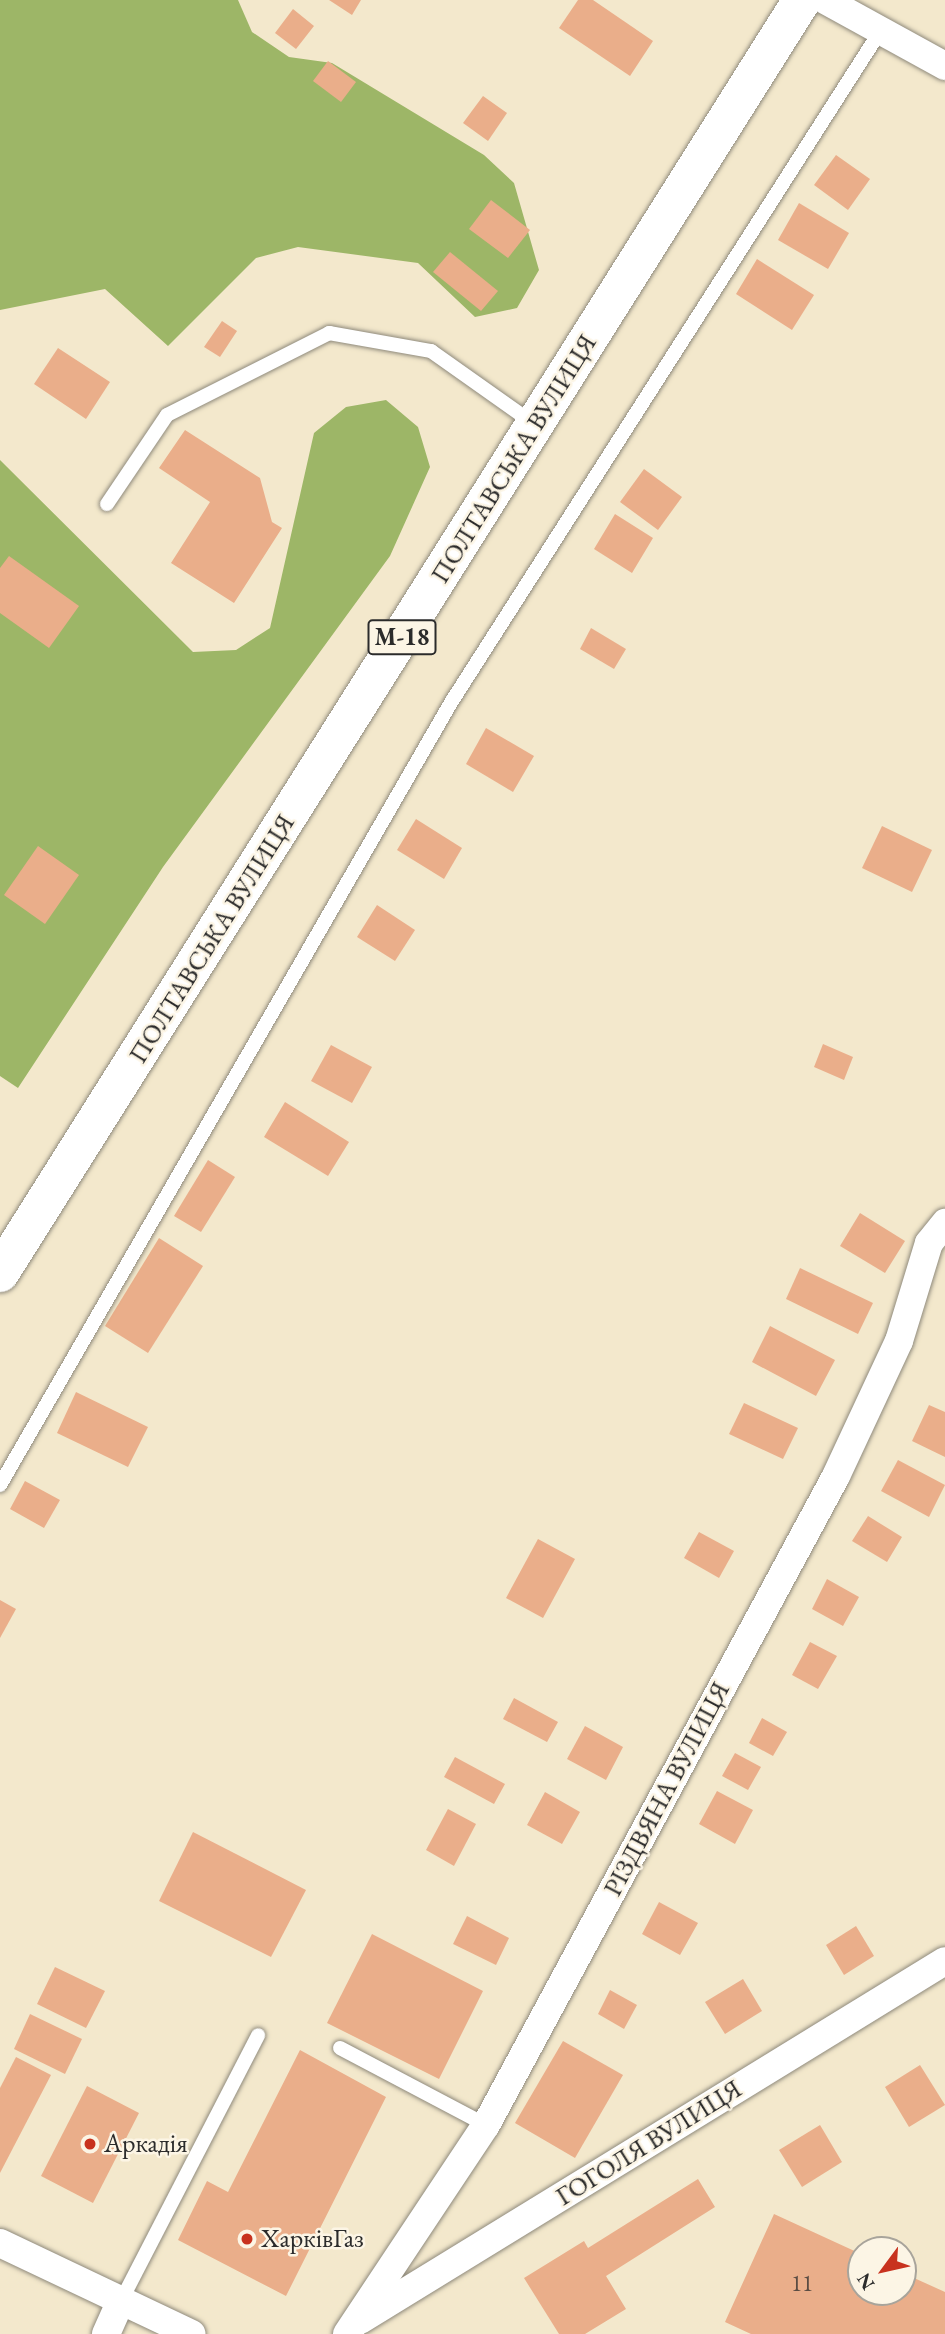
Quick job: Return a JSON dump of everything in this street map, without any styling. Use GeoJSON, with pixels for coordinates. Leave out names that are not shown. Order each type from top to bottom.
{"type":"FeatureCollection","features":[{"type":"Feature","properties":{"kind":"highway","name":"ПОЛТАВСЬКА ВУЛИЦЯ"},"geometry":{"type":"LineString","coordinates":[[0,1273],[802,0]]}},
{"type":"Feature","properties":{"kind":"street"},"geometry":{"type":"LineString","coordinates":[[825,0],[879,33],[945,66]]}},
{"type":"Feature","properties":{"kind":"street","name":"РІЗДВЯНА ВУЛИЦЯ"},"geometry":{"type":"LineString","coordinates":[[350,2329],[486,2125],[836,1476],[899,1341],[929,1243],[945,1223]]}},
{"type":"Feature","properties":{"kind":"street","name":"ГОГОЛЯ ВУЛИЦЯ"},"geometry":{"type":"LineString","coordinates":[[350,2329],[945,1961]]}},
{"type":"Feature","properties":{"kind":"street"},"geometry":{"type":"LineString","coordinates":[[0,2243],[192,2334]]}},
{"type":"Feature","properties":{"kind":"street"},"geometry":{"type":"LineString","coordinates":[[106,2334],[121,2301]]}},
{"type":"Feature","properties":{"kind":"lane"},"geometry":{"type":"LineString","coordinates":[[0,1485],[452,701],[879,33]]}},
{"type":"Feature","properties":{"kind":"lane"},"geometry":{"type":"LineString","coordinates":[[107,504],[167,415],[329,333],[431,351],[536,425]]}},
{"type":"Feature","properties":{"kind":"lane"},"geometry":{"type":"LineString","coordinates":[[121,2301],[258,2035]]}},
{"type":"Feature","properties":{"kind":"lane"},"geometry":{"type":"LineString","coordinates":[[341,2048],[486,2125]]}},
{"type":"Feature","properties":{"kind":"green space"},"geometry":{"type":"Polygon","coordinates":[[[0,0],[238,0],[252,32],[289,57],[332,63],[484,155],[514,183],[539,270],[517,308],[475,317],[418,263],[298,247],[256,258],[168,346],[105,289],[0,310],[0,0]]]}},
{"type":"Feature","properties":{"kind":"green space"},"geometry":{"type":"Polygon","coordinates":[[[386,400],[418,427],[430,467],[390,556],[163,867],[18,1088],[0,1076],[0,460],[193,652],[236,650],[270,628],[314,433],[346,407],[386,400]]]}},
{"type":"Feature","properties":{"kind":"building"},"geometry":{"type":"Polygon","coordinates":[[[329,0],[361,0],[352,15],[329,0]]]}},
{"type":"Feature","properties":{"kind":"building"},"geometry":{"type":"Polygon","coordinates":[[[578,0],[593,0],[653,41],[630,76],[559,28],[578,0]]]}},
{"type":"Feature","properties":{"kind":"building"},"geometry":{"type":"Polygon","coordinates":[[[293,9],[314,26],[296,49],[275,33],[293,9]]]}},
{"type":"Feature","properties":{"kind":"building"},"geometry":{"type":"Polygon","coordinates":[[[328,61],[356,82],[341,102],[313,81],[328,61]]]}},
{"type":"Feature","properties":{"kind":"building"},"geometry":{"type":"Polygon","coordinates":[[[483,96],[507,113],[488,141],[463,123],[483,96]]]}},
{"type":"Feature","properties":{"kind":"building"},"geometry":{"type":"Polygon","coordinates":[[[836,155],[870,179],[848,210],[814,185],[836,155]]]}},
{"type":"Feature","properties":{"kind":"building"},"geometry":{"type":"Polygon","coordinates":[[[491,200],[530,230],[508,258],[469,229],[491,200]]]}},
{"type":"Feature","properties":{"kind":"building"},"geometry":{"type":"Polygon","coordinates":[[[799,203],[849,233],[828,269],[778,240],[799,203]]]}},
{"type":"Feature","properties":{"kind":"building"},"geometry":{"type":"Polygon","coordinates":[[[450,252],[498,291],[481,311],[433,272],[450,252]]]}},
{"type":"Feature","properties":{"kind":"building"},"geometry":{"type":"Polygon","coordinates":[[[757,259],[814,295],[792,330],[736,294],[757,259]]]}},
{"type":"Feature","properties":{"kind":"building"},"geometry":{"type":"Polygon","coordinates":[[[222,321],[237,331],[220,357],[204,347],[222,321]]]}},
{"type":"Feature","properties":{"kind":"building"},"geometry":{"type":"Polygon","coordinates":[[[58,348],[110,382],[86,419],[34,384],[58,348]]]}},
{"type":"Feature","properties":{"kind":"building"},"geometry":{"type":"Polygon","coordinates":[[[185,430],[260,478],[272,522],[282,528],[234,603],[171,563],[210,502],[159,468],[185,430]]]}},
{"type":"Feature","properties":{"kind":"building"},"geometry":{"type":"Polygon","coordinates":[[[644,469],[682,497],[658,530],[620,502],[644,469]]]}},
{"type":"Feature","properties":{"kind":"building"},"geometry":{"type":"Polygon","coordinates":[[[615,514],[653,538],[632,573],[594,549],[615,514]]]}},
{"type":"Feature","properties":{"kind":"building"},"geometry":{"type":"Polygon","coordinates":[[[9,556],[79,606],[49,648],[0,613],[0,568],[9,556]]]}},
{"type":"Feature","properties":{"kind":"building"},"geometry":{"type":"Polygon","coordinates":[[[591,628],[626,649],[614,669],[580,649],[591,628]]]}},
{"type":"Feature","properties":{"kind":"building"},"geometry":{"type":"Polygon","coordinates":[[[486,728],[534,756],[513,792],[466,764],[486,728]]]}},
{"type":"Feature","properties":{"kind":"building"},"geometry":{"type":"Polygon","coordinates":[[[416,819],[462,848],[444,879],[397,850],[416,819]]]}},
{"type":"Feature","properties":{"kind":"building"},"geometry":{"type":"Polygon","coordinates":[[[882,826],[932,850],[912,892],[862,868],[882,826]]]}},
{"type":"Feature","properties":{"kind":"building"},"geometry":{"type":"Polygon","coordinates":[[[38,846],[79,875],[45,924],[4,895],[38,846]]]}},
{"type":"Feature","properties":{"kind":"building"},"geometry":{"type":"Polygon","coordinates":[[[377,905],[415,930],[395,961],[357,937],[377,905]]]}},
{"type":"Feature","properties":{"kind":"building"},"geometry":{"type":"Polygon","coordinates":[[[823,1044],[853,1057],[844,1080],[814,1067],[823,1044]]]}},
{"type":"Feature","properties":{"kind":"building"},"geometry":{"type":"Polygon","coordinates":[[[331,1045],[372,1067],[352,1103],[311,1081],[331,1045]]]}},
{"type":"Feature","properties":{"kind":"building"},"geometry":{"type":"Polygon","coordinates":[[[285,1102],[349,1142],[328,1176],[264,1137],[285,1102]]]}},
{"type":"Feature","properties":{"kind":"building"},"geometry":{"type":"Polygon","coordinates":[[[208,1160],[235,1177],[201,1232],[174,1216],[208,1160]]]}},
{"type":"Feature","properties":{"kind":"building"},"geometry":{"type":"Polygon","coordinates":[[[860,1213],[905,1241],[885,1273],[840,1246],[860,1213]]]}},
{"type":"Feature","properties":{"kind":"building"},"geometry":{"type":"Polygon","coordinates":[[[159,1238],[203,1266],[148,1353],[105,1326],[159,1238]]]}},
{"type":"Feature","properties":{"kind":"building"},"geometry":{"type":"Polygon","coordinates":[[[800,1268],[873,1303],[858,1334],[786,1299],[800,1268]]]}},
{"type":"Feature","properties":{"kind":"building"},"geometry":{"type":"Polygon","coordinates":[[[770,1326],[835,1360],[816,1396],[752,1362],[770,1326]]]}},
{"type":"Feature","properties":{"kind":"building"},"geometry":{"type":"Polygon","coordinates":[[[76,1392],[148,1427],[128,1467],[57,1433],[76,1392]]]}},
{"type":"Feature","properties":{"kind":"building"},"geometry":{"type":"Polygon","coordinates":[[[744,1403],[798,1428],[783,1459],[729,1434],[744,1403]]]}},
{"type":"Feature","properties":{"kind":"building"},"geometry":{"type":"Polygon","coordinates":[[[929,1405],[945,1412],[945,1457],[912,1441],[929,1405]]]}},
{"type":"Feature","properties":{"kind":"building"},"geometry":{"type":"Polygon","coordinates":[[[898,1460],[945,1485],[929,1517],[881,1491],[898,1460]]]}},
{"type":"Feature","properties":{"kind":"building"},"geometry":{"type":"Polygon","coordinates":[[[25,1481],[60,1500],[44,1528],[10,1509],[25,1481]]]}},
{"type":"Feature","properties":{"kind":"building"},"geometry":{"type":"Polygon","coordinates":[[[868,1516],[902,1537],[887,1562],[852,1541],[868,1516]]]}},
{"type":"Feature","properties":{"kind":"building"},"geometry":{"type":"Polygon","coordinates":[[[699,1532],[734,1551],[719,1578],[684,1558],[699,1532]]]}},
{"type":"Feature","properties":{"kind":"building"},"geometry":{"type":"Polygon","coordinates":[[[538,1539],[575,1559],[543,1618],[506,1598],[538,1539]]]}},
{"type":"Feature","properties":{"kind":"building"},"geometry":{"type":"Polygon","coordinates":[[[827,1579],[859,1597],[843,1626],[812,1609],[827,1579]]]}},
{"type":"Feature","properties":{"kind":"building"},"geometry":{"type":"Polygon","coordinates":[[[0,1600],[16,1609],[0,1638],[0,1600]]]}},
{"type":"Feature","properties":{"kind":"building"},"geometry":{"type":"Polygon","coordinates":[[[810,1642],[837,1656],[818,1689],[792,1675],[810,1642]]]}},
{"type":"Feature","properties":{"kind":"building"},"geometry":{"type":"Polygon","coordinates":[[[514,1698],[558,1722],[547,1742],[503,1719],[514,1698]]]}},
{"type":"Feature","properties":{"kind":"building"},"geometry":{"type":"Polygon","coordinates":[[[762,1718],[787,1732],[773,1756],[749,1743],[762,1718]]]}},
{"type":"Feature","properties":{"kind":"building"},"geometry":{"type":"Polygon","coordinates":[[[585,1726],[623,1747],[606,1780],[567,1759],[585,1726]]]}},
{"type":"Feature","properties":{"kind":"building"},"geometry":{"type":"Polygon","coordinates":[[[735,1753],[761,1767],[748,1790],[722,1776],[735,1753]]]}},
{"type":"Feature","properties":{"kind":"building"},"geometry":{"type":"Polygon","coordinates":[[[455,1757],[505,1784],[494,1804],[444,1777],[455,1757]]]}},
{"type":"Feature","properties":{"kind":"building"},"geometry":{"type":"Polygon","coordinates":[[[717,1791],[753,1810],[735,1844],[699,1824],[717,1791]]]}},
{"type":"Feature","properties":{"kind":"building"},"geometry":{"type":"Polygon","coordinates":[[[545,1792],[580,1812],[562,1844],[527,1825],[545,1792]]]}},
{"type":"Feature","properties":{"kind":"building"},"geometry":{"type":"Polygon","coordinates":[[[448,1809],[476,1824],[454,1866],[426,1850],[448,1809]]]}},
{"type":"Feature","properties":{"kind":"building"},"geometry":{"type":"Polygon","coordinates":[[[193,1832],[306,1890],[271,1957],[159,1901],[193,1832]]]}},
{"type":"Feature","properties":{"kind":"building"},"geometry":{"type":"Polygon","coordinates":[[[659,1902],[698,1923],[680,1955],[642,1934],[659,1902]]]}},
{"type":"Feature","properties":{"kind":"building"},"geometry":{"type":"Polygon","coordinates":[[[467,1916],[509,1938],[496,1965],[453,1944],[467,1916]]]}},
{"type":"Feature","properties":{"kind":"building"},"geometry":{"type":"Polygon","coordinates":[[[856,1926],[874,1956],[844,1975],[826,1945],[856,1926]]]}},
{"type":"Feature","properties":{"kind":"building"},"geometry":{"type":"Polygon","coordinates":[[[372,1934],[483,1991],[439,2079],[327,2023],[372,1934]]]}},
{"type":"Feature","properties":{"kind":"building"},"geometry":{"type":"Polygon","coordinates":[[[55,1967],[105,1991],[86,2028],[37,2004],[55,1967]]]}},
{"type":"Feature","properties":{"kind":"building"},"geometry":{"type":"Polygon","coordinates":[[[743,1979],[762,2011],[725,2034],[705,2002],[743,1979]]]}},
{"type":"Feature","properties":{"kind":"building"},"geometry":{"type":"Polygon","coordinates":[[[610,1990],[637,2005],[624,2029],[598,2014],[610,1990]]]}},
{"type":"Feature","properties":{"kind":"building"},"geometry":{"type":"Polygon","coordinates":[[[30,2014],[82,2039],[65,2074],[14,2049],[30,2014]]]}},
{"type":"Feature","properties":{"kind":"building"},"geometry":{"type":"Polygon","coordinates":[[[563,2041],[623,2075],[575,2158],[515,2123],[563,2041]]]}},
{"type":"Feature","properties":{"kind":"building"},"geometry":{"type":"Polygon","coordinates":[[[300,2050],[386,2097],[286,2296],[178,2240],[207,2181],[228,2192],[300,2050]]]}},
{"type":"Feature","properties":{"kind":"building"},"geometry":{"type":"Polygon","coordinates":[[[16,2057],[51,2075],[0,2173],[0,2088],[16,2057]]]}},
{"type":"Feature","properties":{"kind":"building"},"geometry":{"type":"Polygon","coordinates":[[[920,2065],[945,2105],[909,2127],[885,2087],[920,2065]]]}},
{"type":"Feature","properties":{"kind":"building","name":"Аркадія"},"geometry":{"type":"Polygon","coordinates":[[[87,2086],[139,2113],[93,2203],[41,2176],[87,2086]]]}},
{"type":"Feature","properties":{"kind":"building"},"geometry":{"type":"Polygon","coordinates":[[[820,2125],[842,2162],[802,2187],[779,2150],[820,2125]]]}},
{"type":"Feature","properties":{"kind":"building"},"geometry":{"type":"Polygon","coordinates":[[[698,2179],[715,2207],[606,2276],[626,2309],[585,2334],[559,2334],[524,2278],[584,2241],[588,2248],[698,2179]]]}},
{"type":"Feature","properties":{"kind":"building"},"geometry":{"type":"Polygon","coordinates":[[[774,2214],[847,2248],[847,2306],[917,2306],[917,2279],[945,2292],[945,2334],[751,2334],[725,2322],[774,2214]]]}},
{"type":"Feature","properties":{"kind":"place","name":"Аркадія"},"geometry":{"type":"Point","coordinates":[90,2144]}},
{"type":"Feature","properties":{"kind":"place","name":"ХарківГаз"},"geometry":{"type":"Point","coordinates":[247,2239]}}]}
